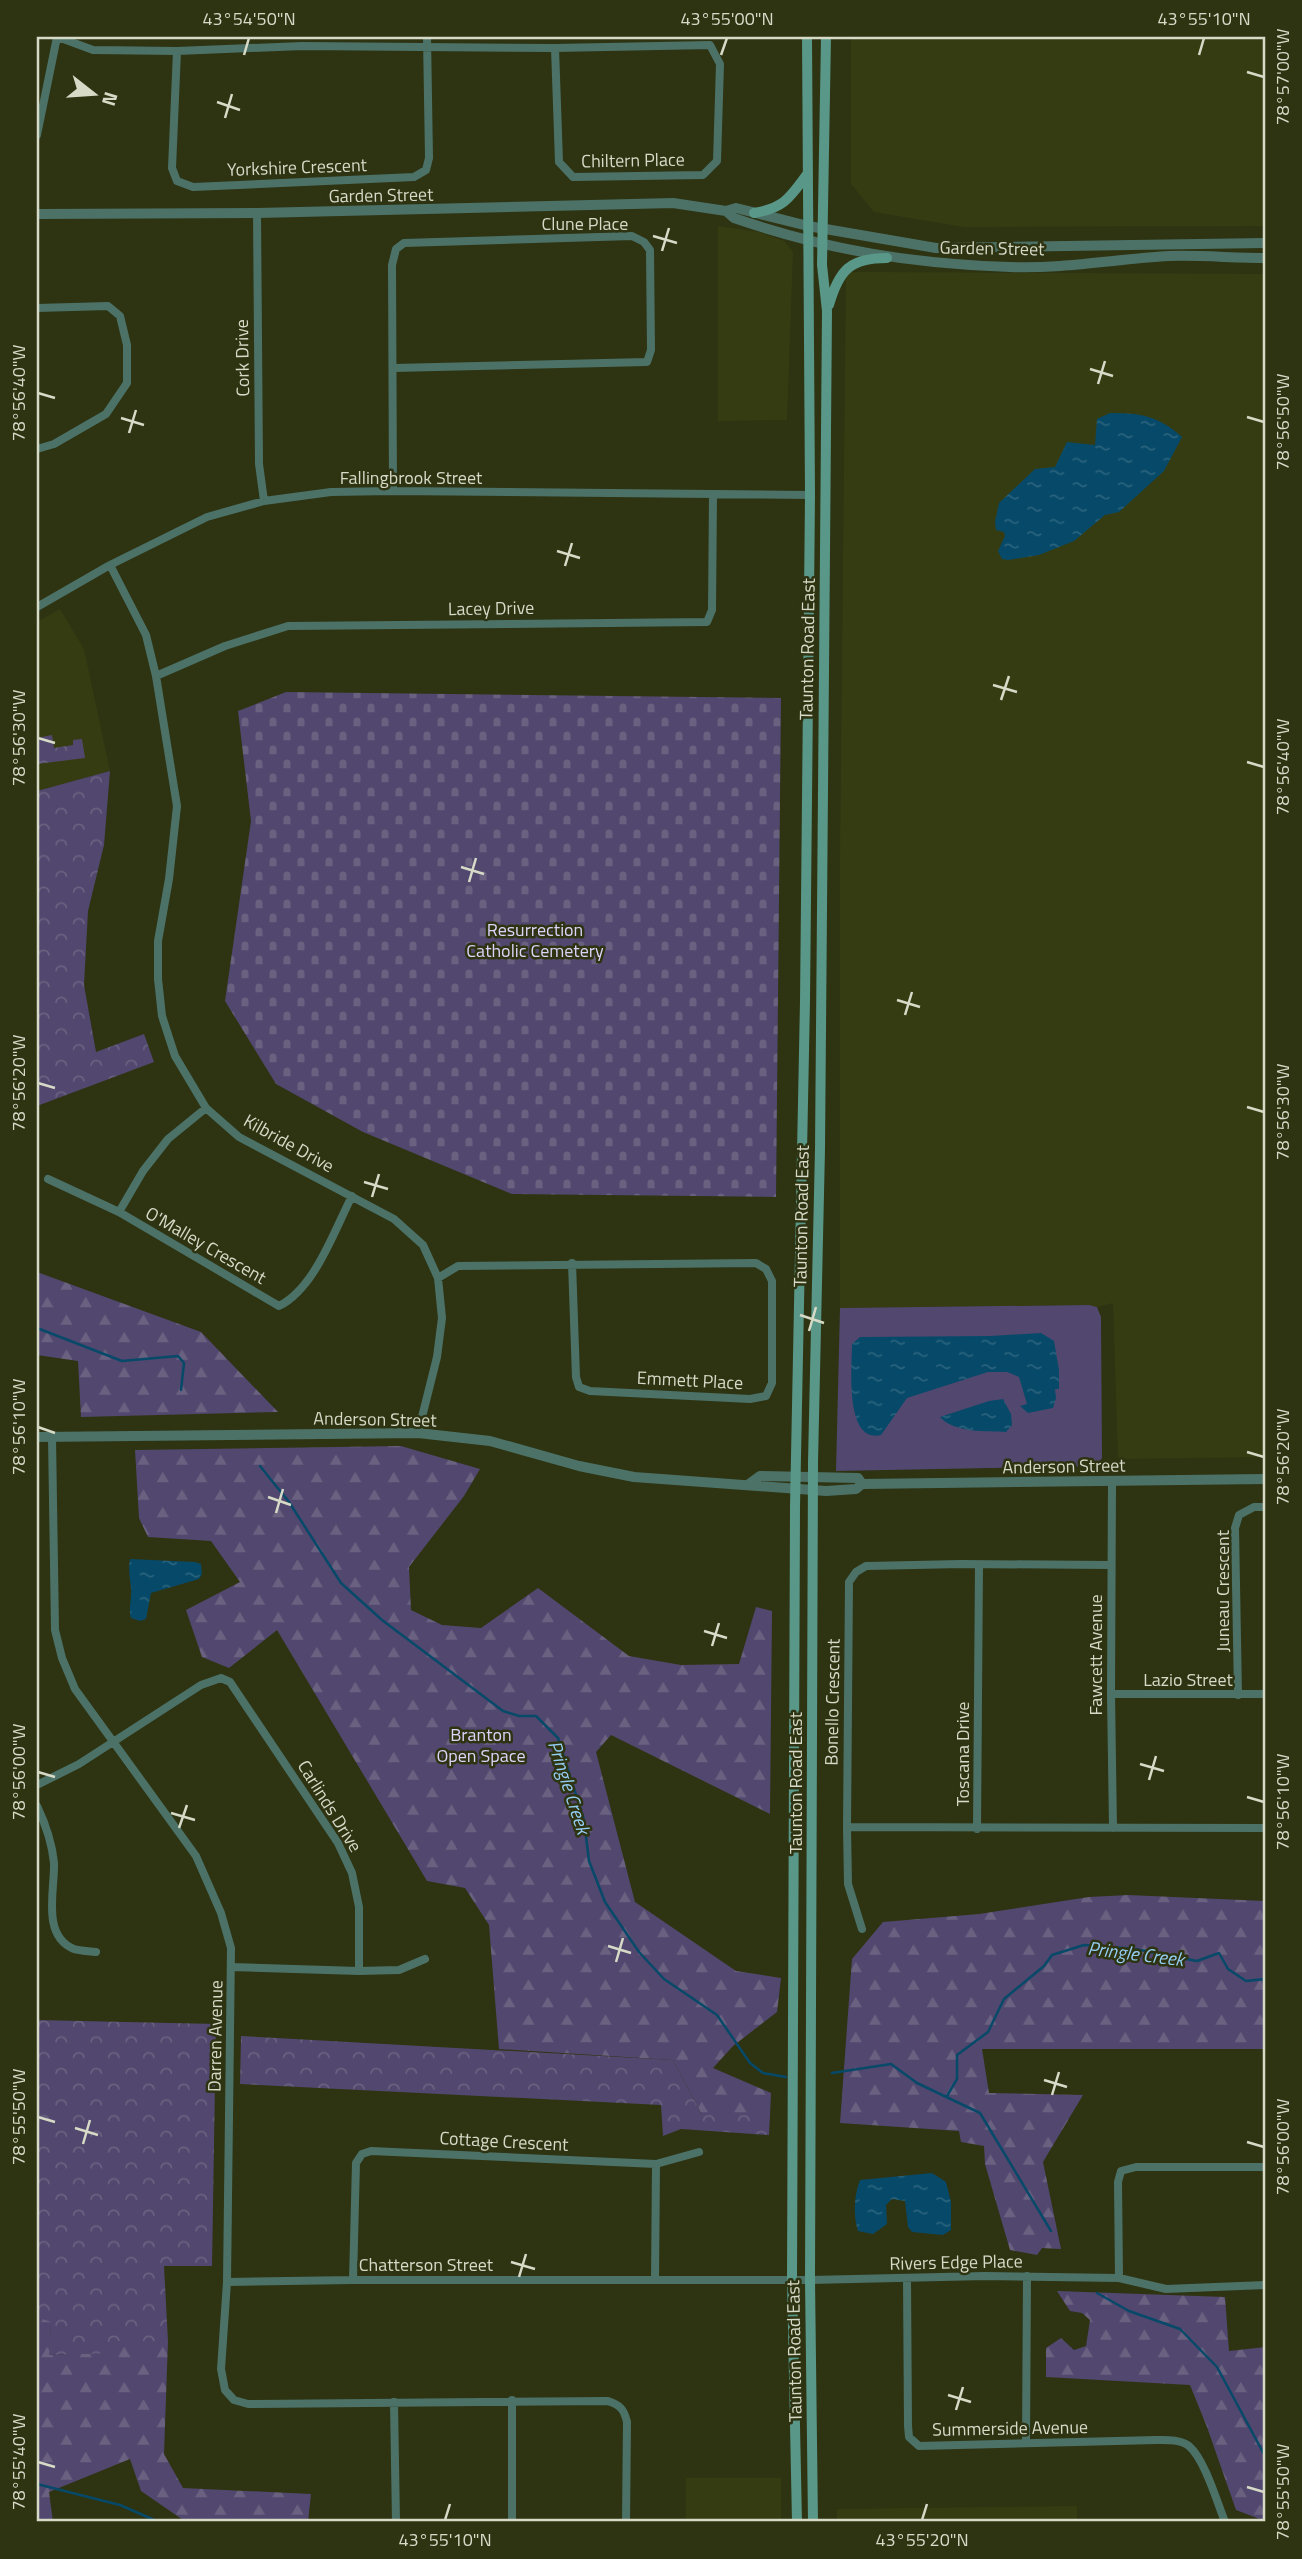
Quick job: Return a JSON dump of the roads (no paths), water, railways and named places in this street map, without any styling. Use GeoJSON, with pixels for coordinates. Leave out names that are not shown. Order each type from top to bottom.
{"type":"FeatureCollection","features":[{"type":"Feature","properties":{"kind":"main road","name":"Taunton Road East"},"geometry":{"type":"LineString","coordinates":[[797,2522],[792,2280],[795,1477],[805,1014],[810,495],[807,37]]}},
{"type":"Feature","properties":{"kind":"main road","name":"Taunton Road East"},"geometry":{"type":"LineString","coordinates":[[814,2522],[810,2280],[813,1477],[826,636],[827,311],[823,228],[826,37]]}},
{"type":"Feature","properties":{"kind":"main road"},"geometry":{"type":"LineString","coordinates":[[754,213],[771,210],[785,203],[808,173]]}},
{"type":"Feature","properties":{"kind":"main road"},"geometry":{"type":"LineString","coordinates":[[827,311],[836,280],[845,271],[865,258],[887,258]]}},
{"type":"Feature","properties":{"kind":"main road"},"geometry":{"type":"LineString","coordinates":[[794,1814],[813,1813]]}},
{"type":"Feature","properties":{"kind":"main road"},"geometry":{"type":"LineString","coordinates":[[794,1898],[811,1897]]}},
{"type":"Feature","properties":{"kind":"street","name":"Chiltern Place"},"geometry":{"type":"LineString","coordinates":[[57,37],[93,50],[177,51],[301,41],[428,48],[710,45],[720,64],[717,161],[703,175],[573,177],[559,162],[555,48]]}},
{"type":"Feature","properties":{"kind":"street"},"geometry":{"type":"LineString","coordinates":[[37,135],[57,37]]}},
{"type":"Feature","properties":{"kind":"street"},"geometry":{"type":"LineString","coordinates":[[427,37],[428,48]]}},
{"type":"Feature","properties":{"kind":"street","name":"Yorkshire Crescent"},"geometry":{"type":"LineString","coordinates":[[177,51],[172,168],[177,181],[193,187],[414,177],[426,170],[429,158],[428,48]]}},
{"type":"Feature","properties":{"kind":"street","name":"Garden Street"},"geometry":{"type":"LineString","coordinates":[[37,214],[257,214],[673,203],[726,211],[736,208],[808,226],[936,248],[1265,243]]}},
{"type":"Feature","properties":{"kind":"street","name":"Garden Street"},"geometry":{"type":"LineString","coordinates":[[726,211],[734,218],[808,242],[887,258],[931,263],[1013,267],[1171,256],[1265,258]]}},
{"type":"Feature","properties":{"kind":"street","name":"Cork Drive"},"geometry":{"type":"LineString","coordinates":[[257,214],[259,464],[264,501]]}},
{"type":"Feature","properties":{"kind":"street","name":"Clune Place"},"geometry":{"type":"LineString","coordinates":[[393,491],[393,265],[396,249],[404,243],[632,236],[645,242],[650,250],[651,350],[647,362],[394,368]]}},
{"type":"Feature","properties":{"kind":"street"},"geometry":{"type":"LineString","coordinates":[[37,308],[108,306],[120,316],[127,345],[127,383],[106,414],[54,444],[37,449]]}},
{"type":"Feature","properties":{"kind":"street","name":"Fallingbrook Street"},"geometry":{"type":"LineString","coordinates":[[37,607],[110,565],[207,517],[264,501],[331,492],[393,491],[810,495]]}},
{"type":"Feature","properties":{"kind":"street","name":"Lacey Drive"},"geometry":{"type":"LineString","coordinates":[[156,676],[225,646],[288,626],[707,622],[712,610],[713,495]]}},
{"type":"Feature","properties":{"kind":"street","name":"Kilbride Drive"},"geometry":{"type":"LineString","coordinates":[[110,565],[146,635],[156,676],[177,806],[169,879],[158,941],[162,1016],[176,1056],[206,1108],[239,1136],[394,1219],[423,1245],[438,1278],[442,1318],[437,1357],[418,1433]]}},
{"type":"Feature","properties":{"kind":"street","name":"O'Malley Crescent"},"geometry":{"type":"LineString","coordinates":[[206,1108],[168,1139],[143,1171],[119,1212],[279,1306],[293,1299],[307,1284],[352,1196]]}},
{"type":"Feature","properties":{"kind":"street"},"geometry":{"type":"LineString","coordinates":[[48,1180],[119,1212]]}},
{"type":"Feature","properties":{"kind":"street","name":"Emmett Place"},"geometry":{"type":"LineString","coordinates":[[438,1278],[458,1266],[572,1263],[756,1263],[766,1269],[772,1281],[772,1383],[766,1396],[750,1399],[603,1392],[579,1387],[576,1377],[572,1263]]}},
{"type":"Feature","properties":{"kind":"street","name":"Anderson Street"},"geometry":{"type":"LineString","coordinates":[[37,1437],[418,1433],[490,1441],[579,1466],[634,1477],[813,1491],[856,1489],[862,1484],[1265,1479]]}},
{"type":"Feature","properties":{"kind":"street","name":"Darren Avenue"},"geometry":{"type":"LineString","coordinates":[[52,1437],[55,1630],[62,1658],[75,1689],[111,1743],[196,1856],[221,1913],[231,1948],[227,2282],[221,2369],[225,2390],[234,2400],[248,2404],[394,2402]]}},
{"type":"Feature","properties":{"kind":"street","name":"Anderson Street"},"geometry":{"type":"LineString","coordinates":[[749,1484],[760,1476],[858,1478],[862,1484]]}},
{"type":"Feature","properties":{"kind":"street","name":"Fawcett Avenue"},"geometry":{"type":"LineString","coordinates":[[1112,1481],[1113,1828]]}},
{"type":"Feature","properties":{"kind":"street","name":"Juneau Crescent"},"geometry":{"type":"LineString","coordinates":[[1238,1695],[1236,1528],[1239,1515],[1254,1507],[1265,1507]]}},
{"type":"Feature","properties":{"kind":"street"},"geometry":{"type":"LineString","coordinates":[[979,1565],[1111,1565]]}},
{"type":"Feature","properties":{"kind":"street","name":"Bonello Crescent"},"geometry":{"type":"LineString","coordinates":[[862,1929],[848,1884],[849,1582],[856,1572],[866,1566],[979,1565]]}},
{"type":"Feature","properties":{"kind":"street","name":"Toscana Drive"},"geometry":{"type":"LineString","coordinates":[[979,1565],[977,1829],[1265,1828]]}},
{"type":"Feature","properties":{"kind":"street","name":"Carlinds Drive"},"geometry":{"type":"LineString","coordinates":[[111,1743],[201,1685],[221,1678],[230,1682],[338,1843],[352,1873],[359,1907],[359,1971]]}},
{"type":"Feature","properties":{"kind":"street","name":"Lazio Street"},"geometry":{"type":"LineString","coordinates":[[1111,1695],[1265,1694]]}},
{"type":"Feature","properties":{"kind":"street"},"geometry":{"type":"LineString","coordinates":[[37,1785],[79,1764],[111,1743]]}},
{"type":"Feature","properties":{"kind":"street"},"geometry":{"type":"LineString","coordinates":[[37,1806],[50,1836],[54,1864],[52,1921],[60,1938],[73,1948],[96,1952]]}},
{"type":"Feature","properties":{"kind":"street"},"geometry":{"type":"LineString","coordinates":[[847,1827],[977,1829]]}},
{"type":"Feature","properties":{"kind":"street"},"geometry":{"type":"LineString","coordinates":[[232,1967],[399,1970],[425,1959]]}},
{"type":"Feature","properties":{"kind":"street","name":"Cottage Crescent"},"geometry":{"type":"LineString","coordinates":[[353,2280],[356,2163],[362,2154],[371,2151],[656,2164]]}},
{"type":"Feature","properties":{"kind":"street"},"geometry":{"type":"LineString","coordinates":[[655,2280],[656,2164],[699,2152]]}},
{"type":"Feature","properties":{"kind":"street"},"geometry":{"type":"LineString","coordinates":[[1119,2278],[1118,2182],[1121,2171],[1136,2167],[1265,2167]]}},
{"type":"Feature","properties":{"kind":"street"},"geometry":{"type":"LineString","coordinates":[[1026,2443],[1027,2276]]}},
{"type":"Feature","properties":{"kind":"street","name":"Rivers Edge Place"},"geometry":{"type":"LineString","coordinates":[[792,2280],[1027,2276],[1119,2278],[1166,2289],[1265,2285]]}},
{"type":"Feature","properties":{"kind":"street","name":"Summerside Avenue"},"geometry":{"type":"LineString","coordinates":[[906,2278],[909,2437],[919,2446],[1178,2441],[1188,2446],[1199,2460],[1225,2522]]}},
{"type":"Feature","properties":{"kind":"street","name":"Chatterson Street"},"geometry":{"type":"LineString","coordinates":[[227,2282],[792,2280]]}},
{"type":"Feature","properties":{"kind":"street"},"geometry":{"type":"LineString","coordinates":[[512,2400],[512,2522]]}},
{"type":"Feature","properties":{"kind":"street"},"geometry":{"type":"LineString","coordinates":[[396,2522],[394,2402],[512,2400],[608,2401],[619,2404],[627,2422],[626,2522]]}},
{"type":"Feature","properties":{"kind":"water"},"geometry":{"type":"Polygon","coordinates":[[[1110,413],[1149,417],[1165,424],[1182,437],[1164,471],[1119,512],[1105,515],[1074,541],[1039,555],[1002,559],[998,551],[1005,536],[1004,532],[996,530],[995,522],[999,503],[1035,469],[1055,467],[1067,442],[1095,445],[1097,419],[1110,413]]]}},
{"type":"Feature","properties":{"kind":"water"},"geometry":{"type":"Polygon","coordinates":[[[1041,1333],[1054,1341],[1059,1370],[1059,1389],[1055,1389],[1053,1408],[1028,1413],[1020,1406],[1027,1404],[1019,1377],[1007,1372],[988,1372],[907,1398],[881,1435],[869,1435],[861,1428],[856,1416],[851,1385],[852,1344],[860,1337],[1041,1333]]]}},
{"type":"Feature","properties":{"kind":"water"},"geometry":{"type":"Polygon","coordinates":[[[1003,1399],[1011,1414],[1012,1425],[1006,1432],[962,1429],[940,1417],[989,1401],[1003,1399]]]}},
{"type":"Feature","properties":{"kind":"water"},"geometry":{"type":"Polygon","coordinates":[[[130,1559],[195,1562],[201,1564],[202,1574],[199,1579],[151,1593],[146,1619],[140,1621],[131,1618],[130,1614],[130,1559]]]}},
{"type":"Feature","properties":{"kind":"water"},"geometry":{"type":"Polygon","coordinates":[[[932,2173],[946,2182],[951,2202],[951,2230],[943,2235],[912,2232],[908,2227],[905,2201],[892,2199],[886,2205],[887,2224],[873,2234],[858,2231],[855,2206],[860,2180],[932,2173]]]}},
{"type":"Feature","properties":{"kind":"waterway","name":"Pringle Creek"},"geometry":{"type":"LineString","coordinates":[[37,1328],[122,1361],[178,1356],[184,1363],[181,1390]]}},
{"type":"Feature","properties":{"kind":"waterway","name":"Pringle Creek"},"geometry":{"type":"LineString","coordinates":[[260,1466],[289,1502],[341,1583],[382,1620],[503,1711],[519,1716],[536,1716],[558,1738],[584,1820],[589,1861],[605,1902],[639,1952],[664,1979],[717,2015],[750,2063],[763,2073],[786,2077]]}},
{"type":"Feature","properties":{"kind":"waterway","name":"Pringle Creek"},"geometry":{"type":"LineString","coordinates":[[947,2096],[957,2079],[957,2055],[988,2032],[1004,1999],[1044,1966],[1052,1955],[1084,1945],[1135,1949],[1197,1961],[1219,1953],[1228,1969],[1246,1981],[1265,1979]]}},
{"type":"Feature","properties":{"kind":"waterway"},"geometry":{"type":"LineString","coordinates":[[832,2073],[891,2064],[917,2083],[980,2113],[1051,2231]]}},
{"type":"Feature","properties":{"kind":"waterway"},"geometry":{"type":"LineString","coordinates":[[1097,2293],[1129,2311],[1180,2329],[1217,2367],[1265,2456]]}},
{"type":"Feature","properties":{"kind":"waterway"},"geometry":{"type":"LineString","coordinates":[[37,2484],[120,2505],[159,2522]]}},
{"type":"Feature","properties":{"kind":"park label","name":"Resurrection Catholic Cemetery"},"geometry":{"type":"Point","coordinates":[535,939]}},
{"type":"Feature","properties":{"kind":"park label","name":"Branton Open Space"},"geometry":{"type":"Point","coordinates":[481,1744]}}]}
